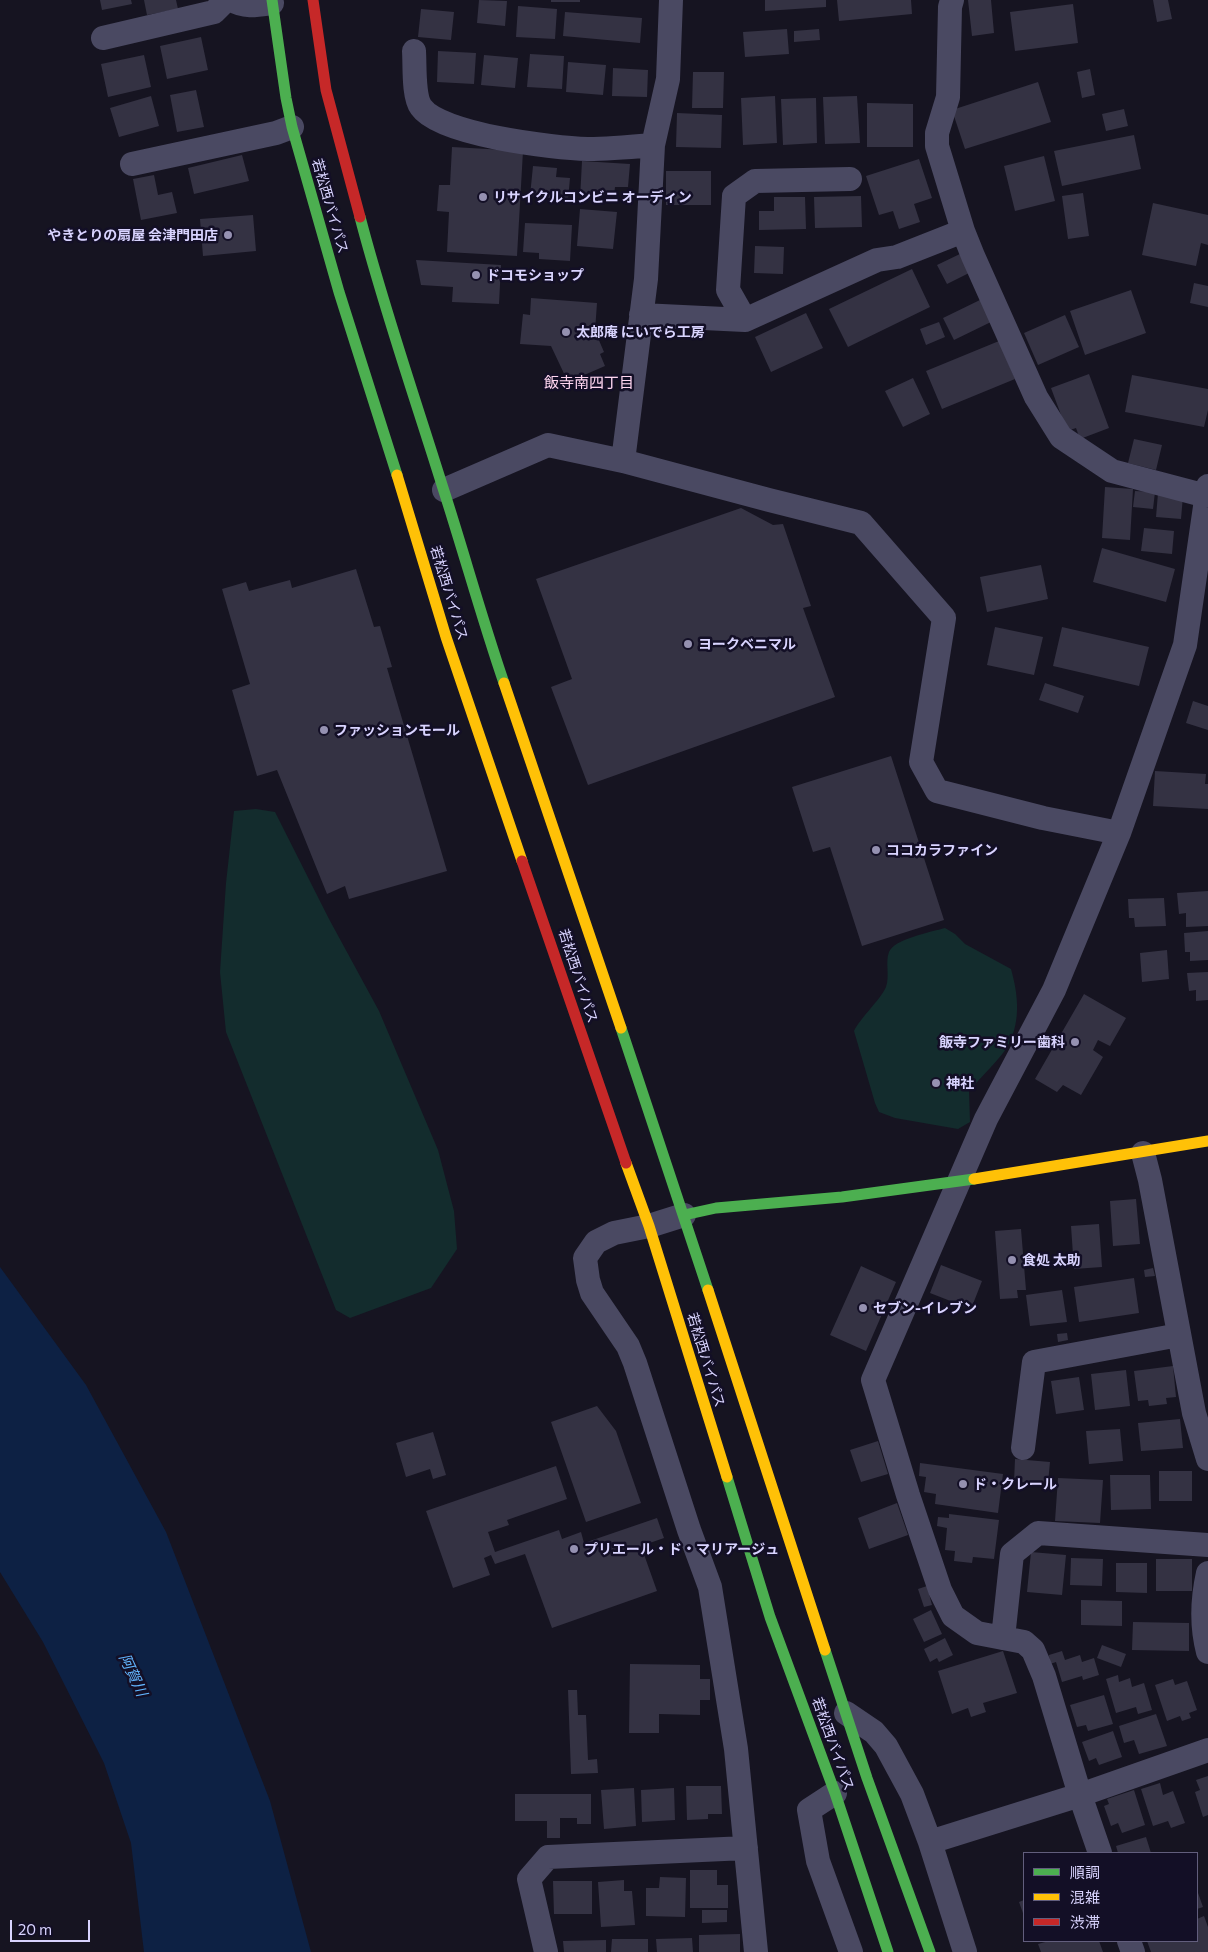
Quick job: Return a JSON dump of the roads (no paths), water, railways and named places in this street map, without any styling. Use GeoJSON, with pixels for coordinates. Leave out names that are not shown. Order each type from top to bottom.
{"type":"FeatureCollection","features":[{"type":"Feature","properties":{"kind":"main road","name":"若松西バイパス"},"geometry":{"type":"LineString","coordinates":[[313,0],[326,90],[374,271],[444,490],[484,625],[684,1215],[867,1778],[930,1952]]}},
{"type":"Feature","properties":{"kind":"main road","name":"若松西バイパス"},"geometry":{"type":"LineString","coordinates":[[272,1],[292,127],[339,292],[406,502],[446,637],[587,1053],[650,1226],[770,1617],[835,1793],[888,1952]]}},
{"type":"Feature","properties":{"kind":"main road"},"geometry":{"type":"LineString","coordinates":[[684,1215],[716,1208],[842,1197],[957,1182],[1208,1141]]}},
{"type":"Feature","properties":{"kind":"street"},"geometry":{"type":"LineString","coordinates":[[103,38],[214,12],[226,0]]}},
{"type":"Feature","properties":{"kind":"street"},"geometry":{"type":"LineString","coordinates":[[232,0],[239,4],[256,6],[272,1]]}},
{"type":"Feature","properties":{"kind":"street"},"geometry":{"type":"LineString","coordinates":[[622,461],[646,279],[653,145],[668,79],[671,0]]}},
{"type":"Feature","properties":{"kind":"street"},"geometry":{"type":"LineString","coordinates":[[952,0],[950,6],[948,97],[937,133],[937,146],[963,230],[1032,388],[1061,437],[1112,470],[1207,491],[1185,645],[1119,833],[1054,990],[986,1119],[957,1182],[873,1380],[908,1495],[940,1590],[953,1616],[978,1633],[1024,1642],[1033,1650],[1044,1676],[1080,1795],[1100,1852]]}},
{"type":"Feature","properties":{"kind":"street"},"geometry":{"type":"LineString","coordinates":[[414,50],[417,94],[420,106],[437,120],[486,135],[542,145],[586,149],[621,149],[653,145]]}},
{"type":"Feature","properties":{"kind":"street"},"geometry":{"type":"LineString","coordinates":[[132,164],[276,133],[292,127]]}},
{"type":"Feature","properties":{"kind":"street"},"geometry":{"type":"LineString","coordinates":[[745,320],[728,290],[734,196],[755,181],[850,179]]}},
{"type":"Feature","properties":{"kind":"street"},"geometry":{"type":"LineString","coordinates":[[641,314],[745,320],[877,260],[897,257],[963,230]]}},
{"type":"Feature","properties":{"kind":"street"},"geometry":{"type":"LineString","coordinates":[[444,490],[548,445],[622,461],[861,522],[944,618],[921,762],[937,791],[1043,818],[1119,833]]}},
{"type":"Feature","properties":{"kind":"street"},"geometry":{"type":"LineString","coordinates":[[1142,1153],[1150,1180],[1194,1413],[1208,1459]]}},
{"type":"Feature","properties":{"kind":"street"},"geometry":{"type":"LineString","coordinates":[[684,1215],[650,1226],[614,1233],[596,1242],[585,1258],[592,1293],[628,1346],[635,1363],[689,1530],[710,1587],[736,1749],[756,1952]]}},
{"type":"Feature","properties":{"kind":"street"},"geometry":{"type":"LineString","coordinates":[[1023,1448],[1034,1362],[1179,1335]]}},
{"type":"Feature","properties":{"kind":"street"},"geometry":{"type":"LineString","coordinates":[[1003,1638],[1012,1554],[1038,1533],[1208,1545]]}},
{"type":"Feature","properties":{"kind":"street"},"geometry":{"type":"LineString","coordinates":[[1208,1573],[1204,1592],[1202,1625],[1208,1652]]}},
{"type":"Feature","properties":{"kind":"street"},"geometry":{"type":"LineString","coordinates":[[846,1713],[874,1732],[886,1746],[912,1794],[930,1842],[964,1952]]}},
{"type":"Feature","properties":{"kind":"street"},"geometry":{"type":"LineString","coordinates":[[930,1842],[1080,1795],[1208,1750]]}},
{"type":"Feature","properties":{"kind":"street"},"geometry":{"type":"LineString","coordinates":[[835,1793],[809,1810],[818,1861],[851,1952]]}},
{"type":"Feature","properties":{"kind":"street"},"geometry":{"type":"LineString","coordinates":[[546,1952],[529,1879],[548,1857],[746,1848]]}},
{"type":"Feature","properties":{"kind":"water","name":"阿賀川"},"geometry":{"type":"Polygon","coordinates":[[[0,1267],[86,1385],[166,1532],[270,1801],[311,1952],[144,1952],[131,1843],[104,1763],[43,1642],[0,1572],[0,1267]]]}},
{"type":"Feature","properties":{"kind":"place","name":"リサイクルコンビニ オーディン"},"geometry":{"type":"Point","coordinates":[483,197]}},
{"type":"Feature","properties":{"kind":"place","name":"やきとりの扇屋 会津門田店"},"geometry":{"type":"Point","coordinates":[228,235]}},
{"type":"Feature","properties":{"kind":"place","name":"ドコモショップ"},"geometry":{"type":"Point","coordinates":[476,275]}},
{"type":"Feature","properties":{"kind":"place","name":"太郎庵 にいでら工房"},"geometry":{"type":"Point","coordinates":[566,332]}},
{"type":"Feature","properties":{"kind":"place","name":"ヨークベニマル"},"geometry":{"type":"Point","coordinates":[688,644]}},
{"type":"Feature","properties":{"kind":"place","name":"ファッションモール"},"geometry":{"type":"Point","coordinates":[324,730]}},
{"type":"Feature","properties":{"kind":"place","name":"ココカラファイン"},"geometry":{"type":"Point","coordinates":[876,850]}},
{"type":"Feature","properties":{"kind":"place","name":"飯寺ファミリー歯科"},"geometry":{"type":"Point","coordinates":[1075,1042]}},
{"type":"Feature","properties":{"kind":"place","name":"神社"},"geometry":{"type":"Point","coordinates":[936,1083]}},
{"type":"Feature","properties":{"kind":"place","name":"食処 太助"},"geometry":{"type":"Point","coordinates":[1012,1260]}},
{"type":"Feature","properties":{"kind":"place","name":"セブン-イレブン"},"geometry":{"type":"Point","coordinates":[863,1308]}},
{"type":"Feature","properties":{"kind":"place","name":"ド・クレール"},"geometry":{"type":"Point","coordinates":[963,1484]}},
{"type":"Feature","properties":{"kind":"place","name":"プリエール・ド・マリアージュ"},"geometry":{"type":"Point","coordinates":[574,1549]}},
{"type":"Feature","properties":{"kind":"district","name":"飯寺南四丁目"},"geometry":{"type":"Point","coordinates":[589,383]}}]}
